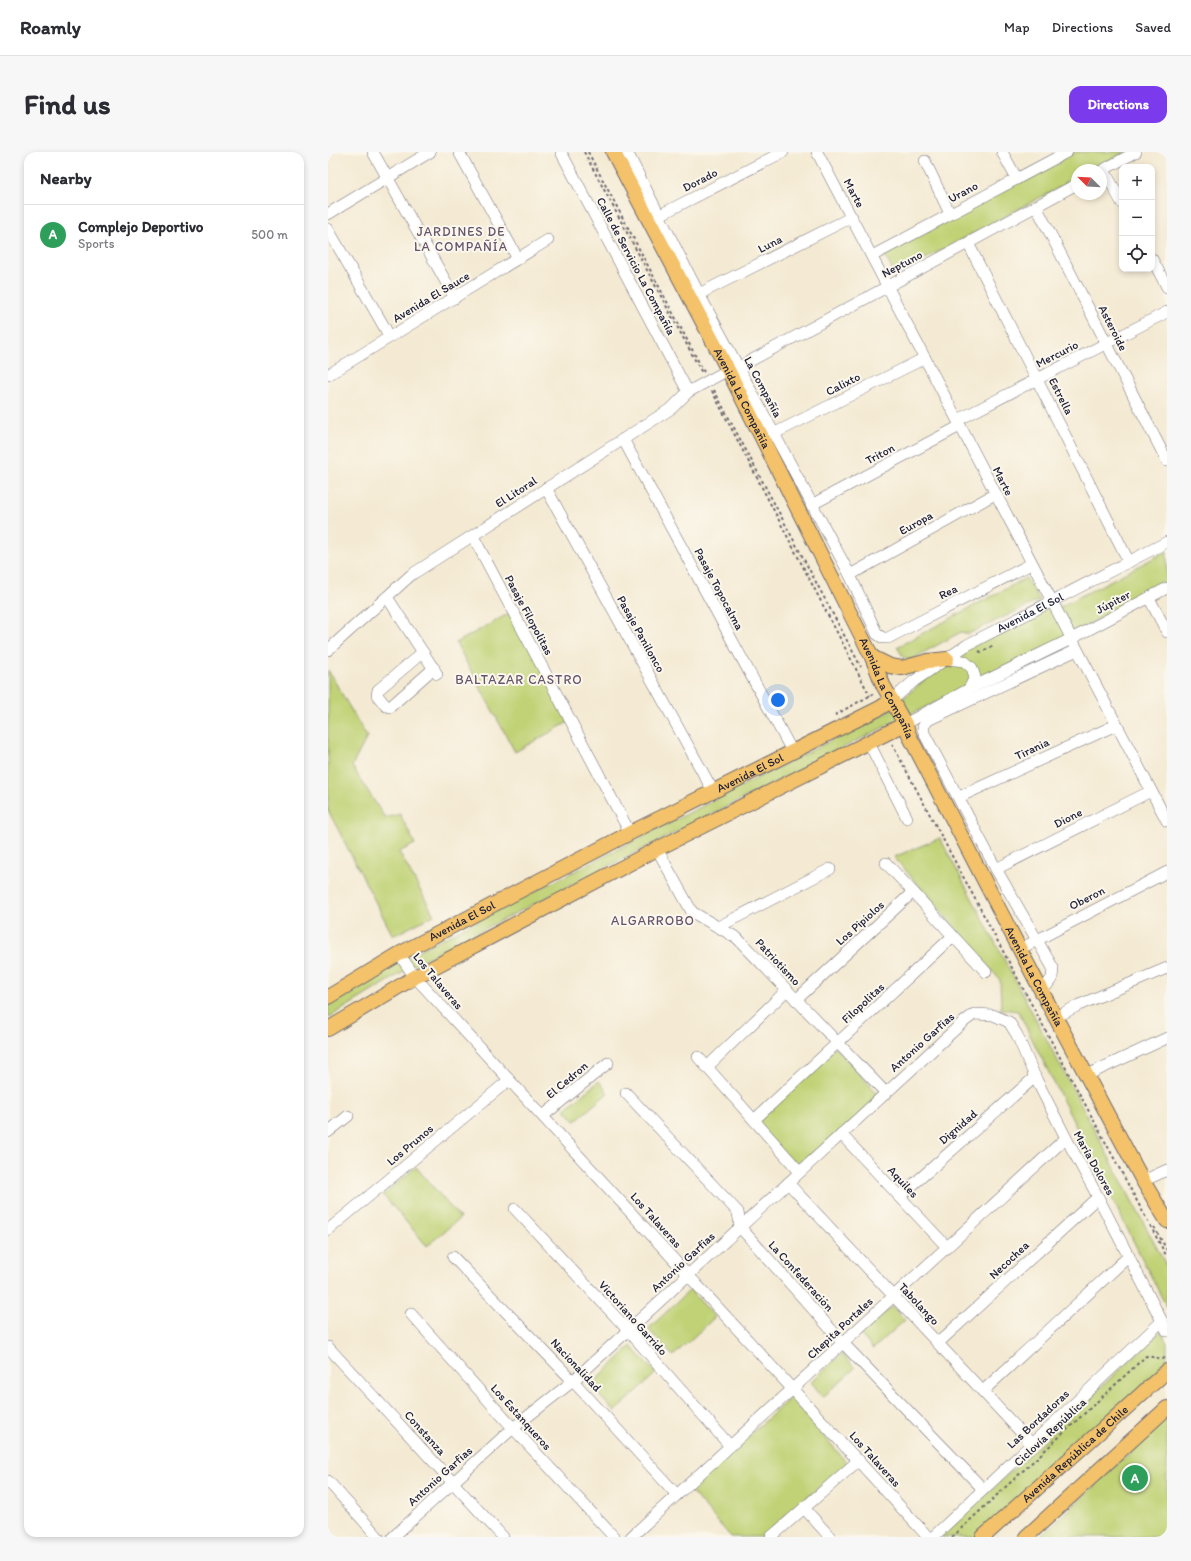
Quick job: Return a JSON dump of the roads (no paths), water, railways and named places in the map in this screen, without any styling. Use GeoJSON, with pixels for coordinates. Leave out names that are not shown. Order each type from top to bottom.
{"type":"FeatureCollection","features":[{"type":"Feature","properties":{"kind":"main road","name":"Avenida La Compañía"},"geometry":{"type":"LineString","coordinates":[[613,152],[655,217],[733,368],[872,657],[883,685],[905,724],[910,737],[1042,992],[1143,1181],[1167,1221]]}},
{"type":"Feature","properties":{"kind":"main road"},"geometry":{"type":"LineString","coordinates":[[872,657],[890,666],[902,668],[928,661],[947,659]]}},
{"type":"Feature","properties":{"kind":"main road","name":"Avenida El Sol"},"geometry":{"type":"LineString","coordinates":[[328,996],[399,954],[630,833],[792,750],[874,711],[892,700]]}},
{"type":"Feature","properties":{"kind":"main road"},"geometry":{"type":"LineString","coordinates":[[328,1029],[416,977],[657,850],[905,724]]}},
{"type":"Feature","properties":{"kind":"main road","name":"Avenida República de Chile"},"geometry":{"type":"LineString","coordinates":[[983,1537],[1167,1371]]}},
{"type":"Feature","properties":{"kind":"main road"},"geometry":{"type":"LineString","coordinates":[[1026,1537],[1167,1408]]}},
{"type":"Feature","properties":{"kind":"street"},"geometry":{"type":"LineString","coordinates":[[373,152],[455,298]]}},
{"type":"Feature","properties":{"kind":"street"},"geometry":{"type":"LineString","coordinates":[[328,214],[430,152]]}},
{"type":"Feature","properties":{"kind":"street"},"geometry":{"type":"LineString","coordinates":[[459,152],[518,259]]}},
{"type":"Feature","properties":{"kind":"street","name":"Calle de Servicio La Compañía"},"geometry":{"type":"LineString","coordinates":[[561,152],[688,392]]}},
{"type":"Feature","properties":{"kind":"street","name":"La Compañía"},"geometry":{"type":"LineString","coordinates":[[627,152],[655,217],[699,294],[733,368],[773,434],[850,575],[877,634]]}},
{"type":"Feature","properties":{"kind":"street","name":"Dorado"},"geometry":{"type":"LineString","coordinates":[[655,217],[783,152]]}},
{"type":"Feature","properties":{"kind":"street","name":"Marte"},"geometry":{"type":"LineString","coordinates":[[817,152],[1151,791],[1163,803],[1167,821]]}},
{"type":"Feature","properties":{"kind":"street"},"geometry":{"type":"LineString","coordinates":[[1002,152],[1016,179]]}},
{"type":"Feature","properties":{"kind":"street","name":"Urano"},"geometry":{"type":"LineString","coordinates":[[872,256],[1067,152]]}},
{"type":"Feature","properties":{"kind":"street"},"geometry":{"type":"LineString","coordinates":[[1107,167],[1136,152]]}},
{"type":"Feature","properties":{"kind":"street"},"geometry":{"type":"LineString","coordinates":[[925,161],[950,214]]}},
{"type":"Feature","properties":{"kind":"street"},"geometry":{"type":"LineString","coordinates":[[1107,178],[1120,200]]}},
{"type":"Feature","properties":{"kind":"street","name":"Neptuno"},"geometry":{"type":"LineString","coordinates":[[733,368],[1071,187]]}},
{"type":"Feature","properties":{"kind":"street","name":"Asteroide"},"geometry":{"type":"LineString","coordinates":[[1036,206],[1167,461]]}},
{"type":"Feature","properties":{"kind":"street","name":"Luna"},"geometry":{"type":"LineString","coordinates":[[699,294],[852,217]]}},
{"type":"Feature","properties":{"kind":"street"},"geometry":{"type":"LineString","coordinates":[[328,229],[390,337]]}},
{"type":"Feature","properties":{"kind":"street","name":"Avenida El Sauce"},"geometry":{"type":"LineString","coordinates":[[328,375],[548,240]]}},
{"type":"Feature","properties":{"kind":"street","name":"Estrella"},"geometry":{"type":"LineString","coordinates":[[968,243],[1038,378],[1129,562]]}},
{"type":"Feature","properties":{"kind":"street"},"geometry":{"type":"LineString","coordinates":[[1155,265],[1167,287]]}},
{"type":"Feature","properties":{"kind":"street","name":"Mercurio"},"geometry":{"type":"LineString","coordinates":[[959,423],[1038,378],[1167,312]]}},
{"type":"Feature","properties":{"kind":"street","name":"Calixto"},"geometry":{"type":"LineString","coordinates":[[773,434],[925,358]]}},
{"type":"Feature","properties":{"kind":"street","name":"El Litoral"},"geometry":{"type":"LineString","coordinates":[[328,650],[411,575],[672,408],[688,392],[733,368]]}},
{"type":"Feature","properties":{"kind":"street","name":"Triton"},"geometry":{"type":"LineString","coordinates":[[811,505],[959,423]]}},
{"type":"Feature","properties":{"kind":"street","name":"Pasaje Topocalma"},"geometry":{"type":"LineString","coordinates":[[623,439],[792,750]]}},
{"type":"Feature","properties":{"kind":"street","name":"Pasaje Panilonco"},"geometry":{"type":"LineString","coordinates":[[546,488],[713,791]]}},
{"type":"Feature","properties":{"kind":"street","name":"Europa"},"geometry":{"type":"LineString","coordinates":[[850,575],[995,494]]}},
{"type":"Feature","properties":{"kind":"street","name":"Pasaje Filopolitas"},"geometry":{"type":"LineString","coordinates":[[473,536],[630,833]]}},
{"type":"Feature","properties":{"kind":"street","name":"Avenida El Sol"},"geometry":{"type":"LineString","coordinates":[[892,700],[914,681],[967,645],[1167,542]]}},
{"type":"Feature","properties":{"kind":"street","name":"Rea"},"geometry":{"type":"LineString","coordinates":[[877,634],[883,638],[888,638],[1031,564]]}},
{"type":"Feature","properties":{"kind":"street","name":"Júpiter"},"geometry":{"type":"LineString","coordinates":[[1071,639],[1167,588]]}},
{"type":"Feature","properties":{"kind":"street"},"geometry":{"type":"LineString","coordinates":[[387,597],[423,652],[436,672],[390,707],[386,706],[377,695],[378,690],[423,652]]}},
{"type":"Feature","properties":{"kind":"street"},"geometry":{"type":"LineString","coordinates":[[1149,598],[1167,632]]}},
{"type":"Feature","properties":{"kind":"street"},"geometry":{"type":"LineString","coordinates":[[905,724],[969,689],[1071,639]]}},
{"type":"Feature","properties":{"kind":"street"},"geometry":{"type":"LineString","coordinates":[[1042,992],[1054,974],[1053,968],[996,869],[924,733],[923,727],[928,720],[1077,650]]}},
{"type":"Feature","properties":{"kind":"street"},"geometry":{"type":"LineString","coordinates":[[947,659],[964,661],[972,668],[975,677],[969,689]]}},
{"type":"Feature","properties":{"kind":"street","name":"Tirania"},"geometry":{"type":"LineString","coordinates":[[959,797],[1116,725]]}},
{"type":"Feature","properties":{"kind":"street"},"geometry":{"type":"LineString","coordinates":[[870,743],[908,818]]}},
{"type":"Feature","properties":{"kind":"street","name":"Dione"},"geometry":{"type":"LineString","coordinates":[[996,869],[1151,791]]}},
{"type":"Feature","properties":{"kind":"street","name":"Patriotismo"},"geometry":{"type":"LineString","coordinates":[[657,850],[692,912],[737,938],[885,1092]]}},
{"type":"Feature","properties":{"kind":"street"},"geometry":{"type":"LineString","coordinates":[[886,863],[986,972]]}},
{"type":"Feature","properties":{"kind":"street"},"geometry":{"type":"LineString","coordinates":[[718,927],[830,869]]}},
{"type":"Feature","properties":{"kind":"street","name":"Oberon"},"geometry":{"type":"LineString","coordinates":[[1020,949],[1036,939],[1167,872]]}},
{"type":"Feature","properties":{"kind":"street","name":"Los Pipiolos"},"geometry":{"type":"LineString","coordinates":[[796,1000],[913,892]]}},
{"type":"Feature","properties":{"kind":"street","name":"Filopolitas"},"geometry":{"type":"LineString","coordinates":[[754,1120],[953,936]]}},
{"type":"Feature","properties":{"kind":"street","name":"Los Talaveras"},"geometry":{"type":"LineString","coordinates":[[399,954],[416,977],[509,1080],[928,1537]]}},
{"type":"Feature","properties":{"kind":"street"},"geometry":{"type":"LineString","coordinates":[[1056,1017],[1079,1005],[1167,968]]}},
{"type":"Feature","properties":{"kind":"street"},"geometry":{"type":"LineString","coordinates":[[707,1067],[787,990]]}},
{"type":"Feature","properties":{"kind":"street","name":"Antonio Garfias"},"geometry":{"type":"LineString","coordinates":[[392,1537],[513,1428],[574,1381],[960,1024],[974,1014],[993,1015]]}},
{"type":"Feature","properties":{"kind":"street","name":"María Dolores"},"geometry":{"type":"LineString","coordinates":[[993,1015],[1009,1022],[1017,1035],[1035,1077],[1164,1326]]}},
{"type":"Feature","properties":{"kind":"street"},"geometry":{"type":"LineString","coordinates":[[1087,1075],[1167,1038]]}},
{"type":"Feature","properties":{"kind":"street"},"geometry":{"type":"LineString","coordinates":[[698,1057],[800,1172]]}},
{"type":"Feature","properties":{"kind":"street","name":"El Cedron"},"geometry":{"type":"LineString","coordinates":[[543,1116],[608,1063]]}},
{"type":"Feature","properties":{"kind":"street","name":"Dignidad"},"geometry":{"type":"LineString","coordinates":[[899,1196],[1035,1077]]}},
{"type":"Feature","properties":{"kind":"street","name":"Los Prunos"},"geometry":{"type":"LineString","coordinates":[[328,1230],[509,1080]]}},
{"type":"Feature","properties":{"kind":"street","name":"La Confederación"},"geometry":{"type":"LineString","coordinates":[[626,1093],[738,1212],[740,1227],[843,1342],[983,1489]]}},
{"type":"Feature","properties":{"kind":"street"},"geometry":{"type":"LineString","coordinates":[[328,1132],[348,1116]]}},
{"type":"Feature","properties":{"kind":"street","name":"Aquiles"},"geometry":{"type":"LineString","coordinates":[[841,1134],[947,1247]]}},
{"type":"Feature","properties":{"kind":"street","name":"Chepita Portales"},"geometry":{"type":"LineString","coordinates":[[631,1537],[1066,1138]]}},
{"type":"Feature","properties":{"kind":"street"},"geometry":{"type":"LineString","coordinates":[[1143,1181],[1167,1170]]}},
{"type":"Feature","properties":{"kind":"street","name":"Tabolango"},"geometry":{"type":"LineString","coordinates":[[788,1183],[1031,1443]]}},
{"type":"Feature","properties":{"kind":"street","name":"Necochea"},"geometry":{"type":"LineString","coordinates":[[938,1343],[1098,1197]]}},
{"type":"Feature","properties":{"kind":"street","name":"Victoriano Garrido"},"geometry":{"type":"LineString","coordinates":[[514,1209],[628,1330],[730,1446]]}},
{"type":"Feature","properties":{"kind":"street"},"geometry":{"type":"LineString","coordinates":[[983,1391],[1129,1256]]}},
{"type":"Feature","properties":{"kind":"street","name":"Nacionalidad"},"geometry":{"type":"LineString","coordinates":[[453,1257],[574,1381],[677,1495]]}},
{"type":"Feature","properties":{"kind":"street","name":"Los Estanqueros"},"geometry":{"type":"LineString","coordinates":[[411,1314],[513,1428],[614,1537]]}},
{"type":"Feature","properties":{"kind":"street","name":"Las Bordadoras"},"geometry":{"type":"LineString","coordinates":[[933,1537],[1031,1443],[1164,1326]]}},
{"type":"Feature","properties":{"kind":"street","name":"Constanza"},"geometry":{"type":"LineString","coordinates":[[328,1347],[503,1537]]}},
{"type":"Feature","properties":{"kind":"street"},"geometry":{"type":"LineString","coordinates":[[771,1537],[859,1460]]}},
{"type":"Feature","properties":{"kind":"street"},"geometry":{"type":"LineString","coordinates":[[328,1481],[378,1537]]}},
{"type":"Feature","properties":{"kind":"street"},"geometry":{"type":"LineString","coordinates":[[804,1508],[830,1537]]}},
{"type":"Feature","properties":{"kind":"place","name":"Complejo Deportivo"},"geometry":{"type":"Point","coordinates":[1135,1478]}},
{"type":"Feature","properties":{"kind":"district","name":"JARDINES DE LA COMPAÑÍA"},"geometry":{"type":"Point","coordinates":[461,238]}},
{"type":"Feature","properties":{"kind":"district","name":"BALTAZAR CASTRO"},"geometry":{"type":"Point","coordinates":[519,679]}},
{"type":"Feature","properties":{"kind":"district","name":"ALGARROBO"},"geometry":{"type":"Point","coordinates":[653,920]}}]}
